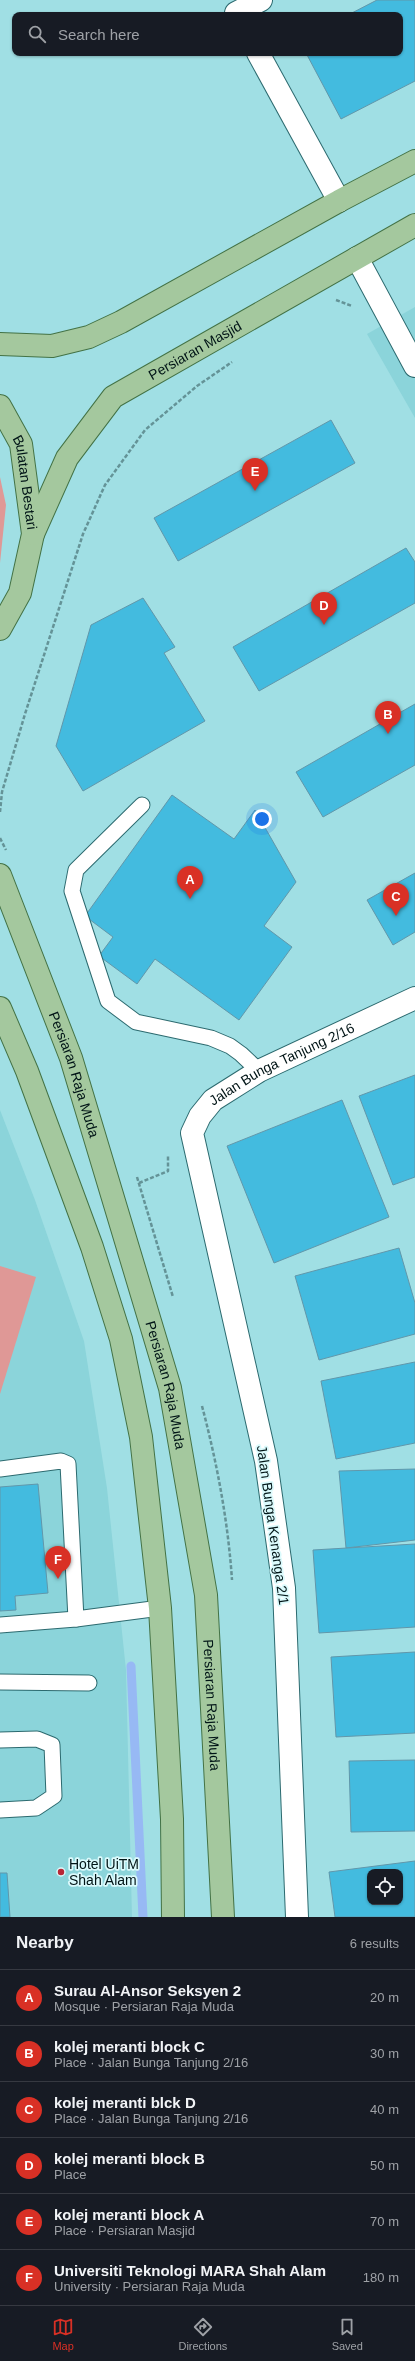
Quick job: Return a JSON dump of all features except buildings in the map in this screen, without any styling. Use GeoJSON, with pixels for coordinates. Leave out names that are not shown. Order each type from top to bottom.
{"type":"FeatureCollection","features":[{"type":"Feature","properties":{"kind":"main road"},"geometry":{"type":"LineString","coordinates":[[0,344],[52,346],[89,338],[121,322],[415,160]]}},
{"type":"Feature","properties":{"kind":"main road","name":"Persiaran Masjid"},"geometry":{"type":"LineString","coordinates":[[33,534],[67,458],[113,397],[415,225]]}},
{"type":"Feature","properties":{"kind":"main road","name":"Bulatan Bestari"},"geometry":{"type":"LineString","coordinates":[[0,406],[21,444],[33,534],[20,593],[0,629]]}},
{"type":"Feature","properties":{"kind":"main road","name":"Persiaran Raja Muda"},"geometry":{"type":"LineString","coordinates":[[0,875],[71,1058],[170,1388],[192,1505],[206,1601],[222,1917]]}},
{"type":"Feature","properties":{"kind":"main road"},"geometry":{"type":"LineString","coordinates":[[0,1008],[27,1071],[92,1247],[121,1339],[141,1437],[160,1608],[172,1820],[172,1917]]}},
{"type":"Feature","properties":{"kind":"street"},"geometry":{"type":"LineString","coordinates":[[234,9],[261,0]]}},
{"type":"Feature","properties":{"kind":"street"},"geometry":{"type":"LineString","coordinates":[[260,56],[339,201]]}},
{"type":"Feature","properties":{"kind":"street"},"geometry":{"type":"LineString","coordinates":[[358,258],[415,366]]}},
{"type":"Feature","properties":{"kind":"street","name":"Jalan Bunga Tanjung 2/16"},"geometry":{"type":"LineString","coordinates":[[198,1164],[192,1133],[200,1116],[213,1100],[259,1071],[415,998]]}},
{"type":"Feature","properties":{"kind":"street","name":"Jalan Bunga Kenanga 2/1"},"geometry":{"type":"LineString","coordinates":[[198,1164],[266,1460],[284,1588],[297,1917]]}},
{"type":"Feature","properties":{"kind":"lane"},"geometry":{"type":"LineString","coordinates":[[142,805],[76,870],[72,891],[108,1001],[136,1022],[211,1038],[230,1046],[259,1071]]}},
{"type":"Feature","properties":{"kind":"lane"},"geometry":{"type":"LineString","coordinates":[[0,1469],[61,1461],[68,1464],[76,1619]]}},
{"type":"Feature","properties":{"kind":"lane"},"geometry":{"type":"LineString","coordinates":[[0,1625],[76,1619],[160,1608]]}},
{"type":"Feature","properties":{"kind":"lane"},"geometry":{"type":"LineString","coordinates":[[0,1682],[89,1683]]}},
{"type":"Feature","properties":{"kind":"lane"},"geometry":{"type":"LineString","coordinates":[[0,1740],[37,1739],[52,1745],[54,1796],[36,1808],[0,1810]]}},
{"type":"Feature","properties":{"kind":"path"},"geometry":{"type":"LineString","coordinates":[[334,300],[347,303],[366,313],[384,308]]}},
{"type":"Feature","properties":{"kind":"path"},"geometry":{"type":"LineString","coordinates":[[0,812],[2,792],[25,714],[83,534],[104,485],[145,430],[197,386],[235,360]]}},
{"type":"Feature","properties":{"kind":"shaded area"},"geometry":{"type":"Polygon","coordinates":[[[415,307],[415,418],[367,334],[415,307]]]}},
{"type":"Feature","properties":{"kind":"shaded area"},"geometry":{"type":"Polygon","coordinates":[[[0,477],[6,505],[0,563],[0,477]]]}},
{"type":"Feature","properties":{"kind":"shaded area"},"geometry":{"type":"Polygon","coordinates":[[[0,1110],[35,1200],[84,1341],[107,1488],[126,1670],[132,1917],[0,1917],[0,1110]]]}},
{"type":"Feature","properties":{"kind":"shaded area"},"geometry":{"type":"Polygon","coordinates":[[[0,1266],[36,1277],[0,1394],[0,1266]]]}},
{"type":"Feature","properties":{"kind":"waterway"},"geometry":{"type":"LineString","coordinates":[[131,1666],[143,1917]]}},
{"type":"Feature","properties":{"kind":"place","name":"kolej meranti block A"},"geometry":{"type":"Point","coordinates":[255,491]}},
{"type":"Feature","properties":{"kind":"place","name":"kolej meranti block B"},"geometry":{"type":"Point","coordinates":[324,625]}},
{"type":"Feature","properties":{"kind":"place","name":"kolej meranti block C"},"geometry":{"type":"Point","coordinates":[388,734]}},
{"type":"Feature","properties":{"kind":"place","name":"Surau Al-Ansor Seksyen 2"},"geometry":{"type":"Point","coordinates":[190,899]}},
{"type":"Feature","properties":{"kind":"place","name":"kolej meranti blck D"},"geometry":{"type":"Point","coordinates":[396,916]}},
{"type":"Feature","properties":{"kind":"place","name":"Universiti Teknologi MARA Shah Alam"},"geometry":{"type":"Point","coordinates":[58,1579]}},
{"type":"Feature","properties":{"kind":"place","name":"Hotel UiTM Shah Alam"},"geometry":{"type":"Point","coordinates":[61,1872]}}]}
